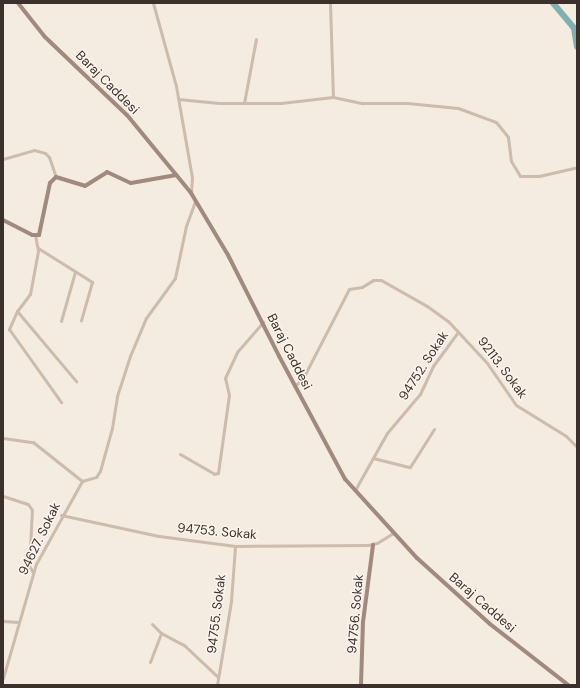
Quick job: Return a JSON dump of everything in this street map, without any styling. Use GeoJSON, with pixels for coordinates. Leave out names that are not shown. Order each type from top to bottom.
{"type":"FeatureCollection","features":[{"type":"Feature","properties":{"kind":"main road","name":"Baraj Caddesi"},"geometry":{"type":"LineString","coordinates":[[18,3],[45,37],[114,102],[196,200],[228,255],[294,386],[334,460],[354,490],[393,533],[490,624],[568,685]]}},
{"type":"Feature","properties":{"kind":"main road"},"geometry":{"type":"LineString","coordinates":[[3,220],[35,235],[39,235],[50,182],[56,177],[85,186],[107,172],[131,183],[176,175]]}},
{"type":"Feature","properties":{"kind":"main road","name":"94756. Sokak"},"geometry":{"type":"LineString","coordinates":[[361,685],[363,622],[373,545]]}},
{"type":"Feature","properties":{"kind":"street"},"geometry":{"type":"LineString","coordinates":[[153,3],[178,99],[192,178],[191,193]]}},
{"type":"Feature","properties":{"kind":"street"},"geometry":{"type":"LineString","coordinates":[[330,3],[333,97]]}},
{"type":"Feature","properties":{"kind":"street"},"geometry":{"type":"LineString","coordinates":[[244,103],[256,39]]}},
{"type":"Feature","properties":{"kind":"street"},"geometry":{"type":"LineString","coordinates":[[178,99],[244,103],[281,103],[333,97],[362,103],[407,103],[458,108],[496,122],[508,137],[511,161],[520,176],[539,176],[577,167]]}},
{"type":"Feature","properties":{"kind":"street"},"geometry":{"type":"LineString","coordinates":[[3,158],[34,150],[44,152],[49,157],[56,177]]}},
{"type":"Feature","properties":{"kind":"street"},"geometry":{"type":"LineString","coordinates":[[3,438],[33,442],[82,481],[96,477],[100,471],[112,428],[117,396],[132,352],[149,313],[175,278],[186,226],[196,200]]}},
{"type":"Feature","properties":{"kind":"street"},"geometry":{"type":"LineString","coordinates":[[35,235],[38,248],[30,294],[17,311],[9,329],[61,402]]}},
{"type":"Feature","properties":{"kind":"street"},"geometry":{"type":"LineString","coordinates":[[38,248],[92,282],[81,320]]}},
{"type":"Feature","properties":{"kind":"street"},"geometry":{"type":"LineString","coordinates":[[61,321],[75,272]]}},
{"type":"Feature","properties":{"kind":"street","name":"92113. Sokak"},"geometry":{"type":"LineString","coordinates":[[294,386],[302,380],[349,289],[362,287],[373,280],[381,280],[434,310],[468,340],[487,362],[516,405],[566,436],[577,447]]}},
{"type":"Feature","properties":{"kind":"street"},"geometry":{"type":"LineString","coordinates":[[17,311],[76,381]]}},
{"type":"Feature","properties":{"kind":"street"},"geometry":{"type":"LineString","coordinates":[[180,454],[214,474],[218,473],[229,395],[224,378],[237,352],[263,322]]}},
{"type":"Feature","properties":{"kind":"street","name":"94752. Sokak"},"geometry":{"type":"LineString","coordinates":[[354,490],[387,433],[420,394],[433,366],[458,332]]}},
{"type":"Feature","properties":{"kind":"street"},"geometry":{"type":"LineString","coordinates":[[373,458],[410,467],[434,429]]}},
{"type":"Feature","properties":{"kind":"street","name":"94627. Sokak"},"geometry":{"type":"LineString","coordinates":[[3,678],[33,572],[61,515],[82,481]]}},
{"type":"Feature","properties":{"kind":"street"},"geometry":{"type":"LineString","coordinates":[[3,496],[28,504],[32,510],[29,566],[33,572]]}},
{"type":"Feature","properties":{"kind":"street","name":"94753. Sokak"},"geometry":{"type":"LineString","coordinates":[[61,515],[159,536],[235,546],[373,545]]}},
{"type":"Feature","properties":{"kind":"street"},"geometry":{"type":"LineString","coordinates":[[373,545],[393,533]]}},
{"type":"Feature","properties":{"kind":"street","name":"94755. Sokak"},"geometry":{"type":"LineString","coordinates":[[217,685],[231,601],[235,546]]}},
{"type":"Feature","properties":{"kind":"street"},"geometry":{"type":"LineString","coordinates":[[3,621],[18,622]]}},
{"type":"Feature","properties":{"kind":"street"},"geometry":{"type":"LineString","coordinates":[[152,624],[160,633],[181,642],[218,677]]}},
{"type":"Feature","properties":{"kind":"street"},"geometry":{"type":"LineString","coordinates":[[150,662],[160,633]]}},
{"type":"Feature","properties":{"kind":"waterway"},"geometry":{"type":"LineString","coordinates":[[553,3],[574,28],[577,47]]}}]}
